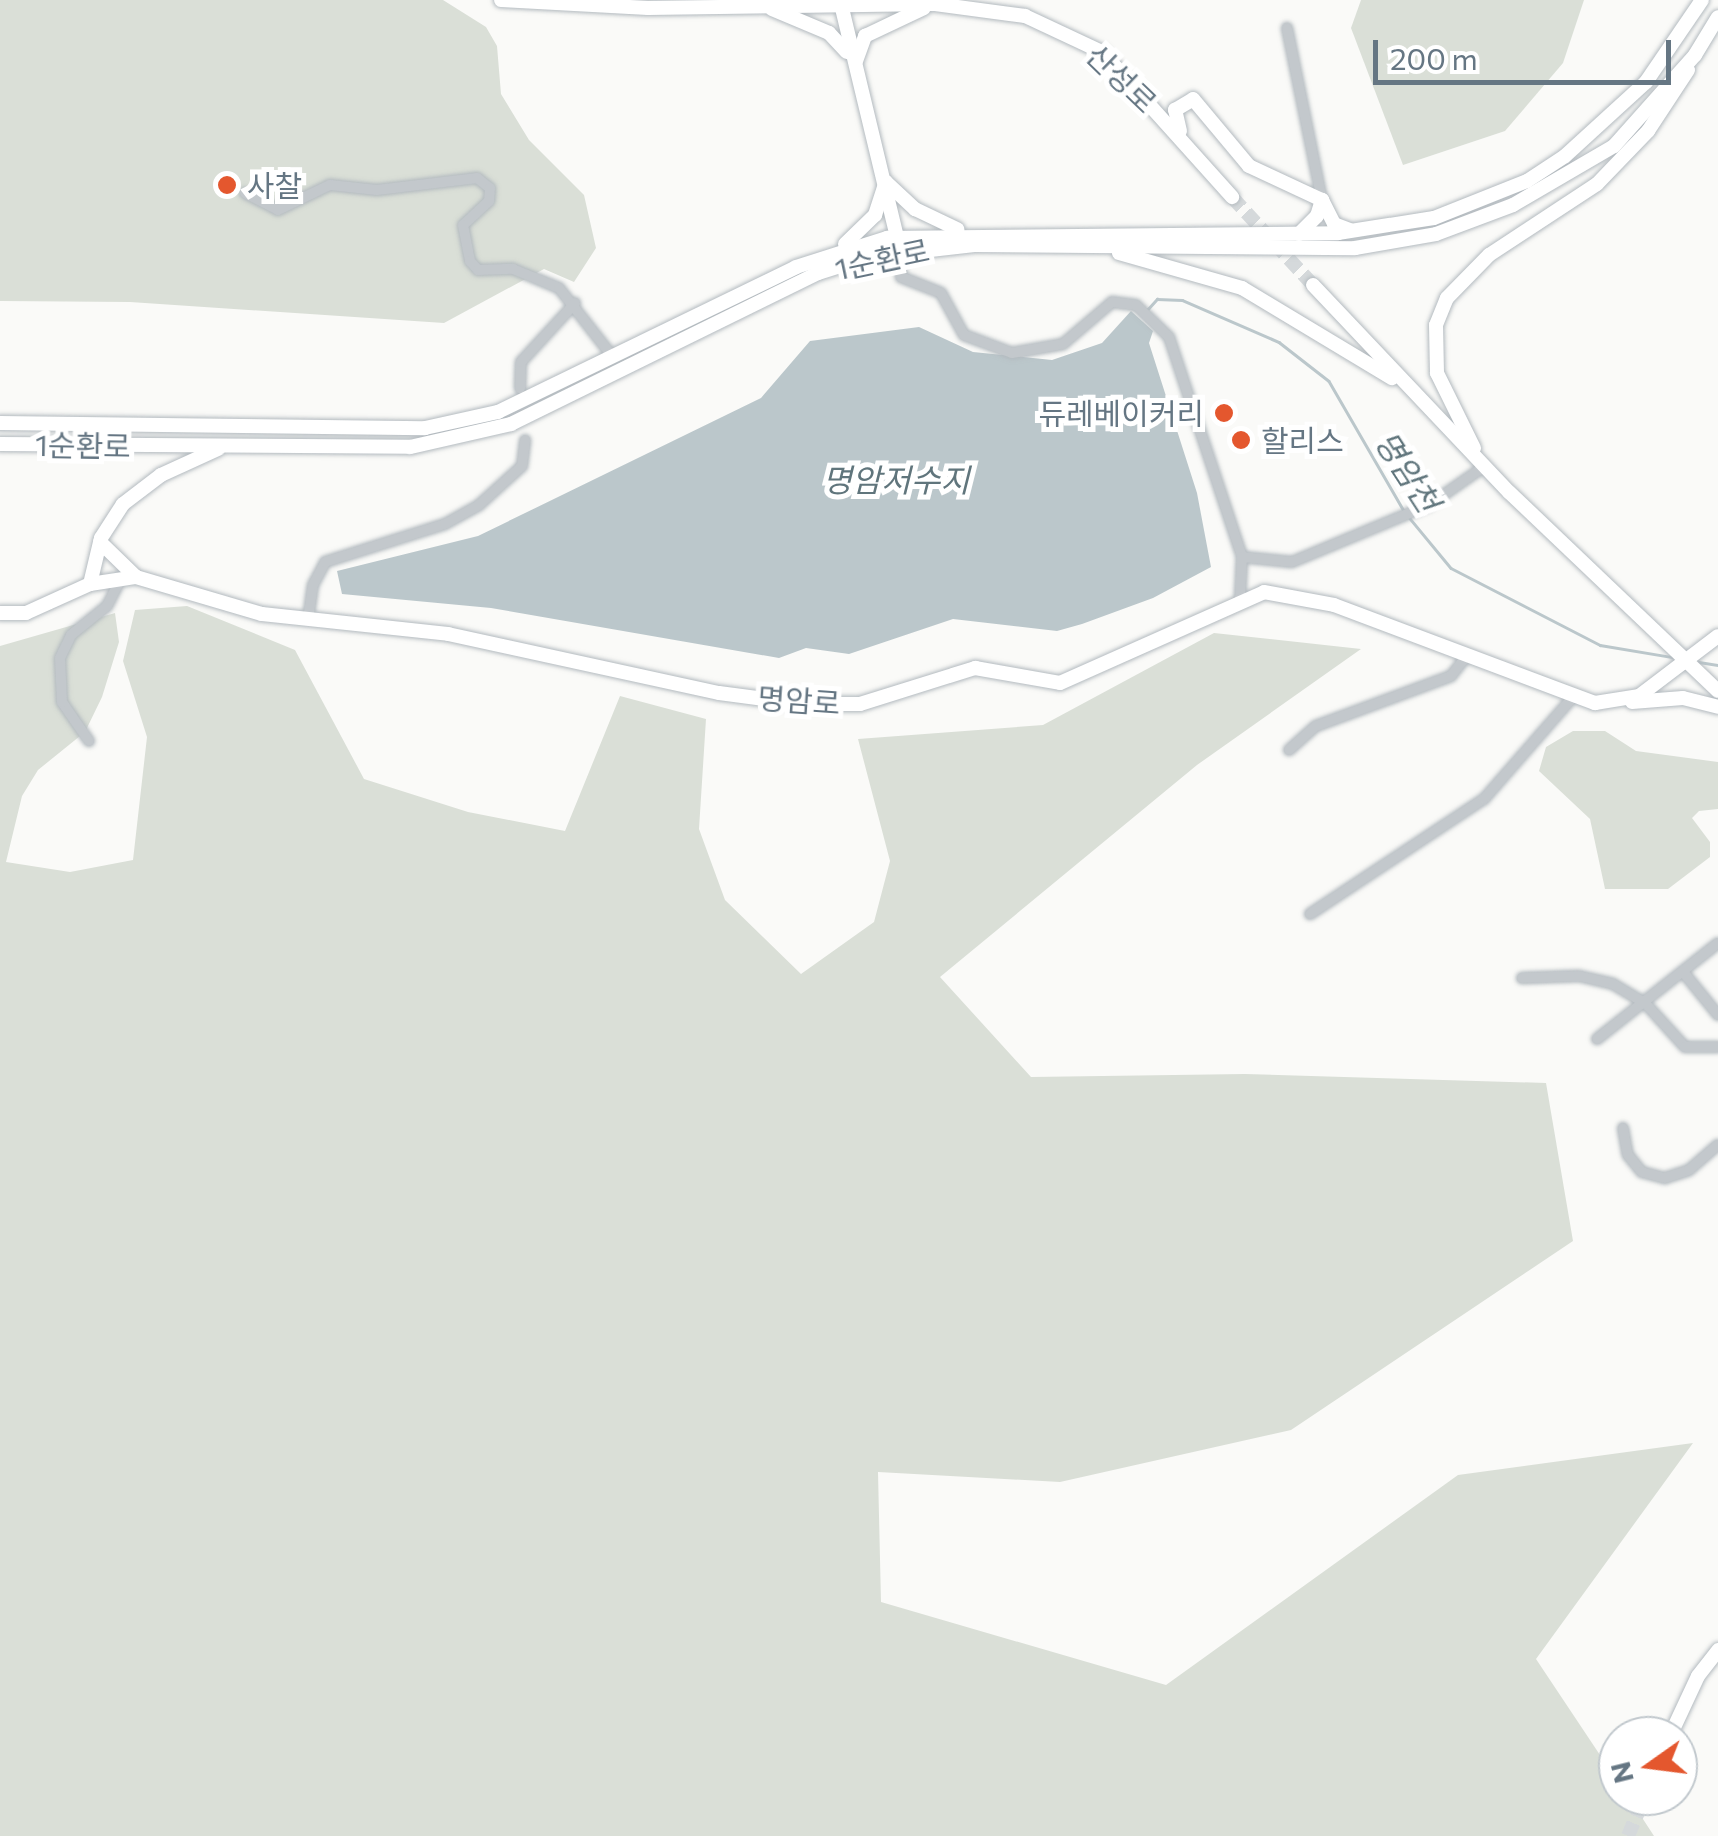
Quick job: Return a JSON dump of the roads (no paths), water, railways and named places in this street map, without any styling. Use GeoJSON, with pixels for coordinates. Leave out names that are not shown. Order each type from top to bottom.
{"type":"FeatureCollection","features":[{"type":"Feature","properties":{"kind":"street","name":"산성로"},"geometry":{"type":"LineString","coordinates":[[501,0],[764,6],[934,4],[1025,16],[1087,40],[1120,68],[1232,197]]}},
{"type":"Feature","properties":{"kind":"street","name":"1순환로"},"geometry":{"type":"LineString","coordinates":[[0,424],[425,428],[498,412],[837,250],[968,232],[1299,234],[1354,231],[1434,218],[1552,165],[1646,82],[1702,0]]}},
{"type":"Feature","properties":{"kind":"street"},"geometry":{"type":"LineString","coordinates":[[841,4],[855,76]]}},
{"type":"Feature","properties":{"kind":"street"},"geometry":{"type":"LineString","coordinates":[[855,76],[865,36],[934,4]]}},
{"type":"Feature","properties":{"kind":"street"},"geometry":{"type":"LineString","coordinates":[[764,6],[829,32],[846,46],[886,182],[901,277],[941,293],[964,335],[1012,353],[1064,344],[1112,302],[1136,305],[1169,338],[1230,536],[1242,557],[1240,598]]}},
{"type":"Feature","properties":{"kind":"street","name":"1순환로"},"geometry":{"type":"LineString","coordinates":[[0,444],[368,450],[484,433],[562,402],[818,273],[898,244],[1355,248],[1436,234],[1513,205],[1614,146],[1695,54],[1718,17]]}},
{"type":"Feature","properties":{"kind":"street"},"geometry":{"type":"LineString","coordinates":[[1287,28],[1322,200],[1334,224],[1354,231]]}},
{"type":"Feature","properties":{"kind":"street"},"geometry":{"type":"LineString","coordinates":[[1484,466],[1437,374],[1436,325],[1447,298],[1489,255],[1596,184],[1669,104],[1695,54]]}},
{"type":"Feature","properties":{"kind":"street"},"geometry":{"type":"LineString","coordinates":[[1186,145],[1175,110],[1192,99],[1249,166],[1322,200]]}},
{"type":"Feature","properties":{"kind":"street"},"geometry":{"type":"LineString","coordinates":[[245,193],[278,210],[330,185],[377,190],[477,178],[490,188],[489,201],[463,225],[470,261],[478,270],[535,274],[575,303],[612,357]]}},
{"type":"Feature","properties":{"kind":"street"},"geometry":{"type":"LineString","coordinates":[[886,182],[933,220],[968,232]]}},
{"type":"Feature","properties":{"kind":"street"},"geometry":{"type":"LineString","coordinates":[[837,250],[866,228],[886,182]]}},
{"type":"Feature","properties":{"kind":"street"},"geometry":{"type":"LineString","coordinates":[[1299,234],[1317,216],[1322,200]]}},
{"type":"Feature","properties":{"kind":"street"},"geometry":{"type":"LineString","coordinates":[[1058,246],[1128,254],[1242,288],[1413,391]]}},
{"type":"Feature","properties":{"kind":"street"},"geometry":{"type":"LineString","coordinates":[[1313,284],[1484,466],[1718,692]]}},
{"type":"Feature","properties":{"kind":"street"},"geometry":{"type":"LineString","coordinates":[[520,388],[521,362],[575,303]]}},
{"type":"Feature","properties":{"kind":"street"},"geometry":{"type":"LineString","coordinates":[[308,620],[313,584],[325,562],[445,524],[480,504],[522,466],[525,440]]}},
{"type":"Feature","properties":{"kind":"street"},"geometry":{"type":"LineString","coordinates":[[90,584],[100,542],[122,504],[161,475],[224,447]]}},
{"type":"Feature","properties":{"kind":"street"},"geometry":{"type":"LineString","coordinates":[[1242,557],[1292,562],[1429,505],[1484,466]]}},
{"type":"Feature","properties":{"kind":"street"},"geometry":{"type":"LineString","coordinates":[[89,740],[62,702],[60,658],[71,636],[106,606],[128,578],[100,542]]}},
{"type":"Feature","properties":{"kind":"street","name":"명암로"},"geometry":{"type":"LineString","coordinates":[[0,613],[26,613],[90,584],[128,578],[262,614],[448,634],[720,693],[860,704],[975,668],[1060,683],[1240,598],[1293,593],[1572,698],[1683,698],[1718,707]]}},
{"type":"Feature","properties":{"kind":"street"},"geometry":{"type":"LineString","coordinates":[[1626,701],[1688,662],[1718,636]]}},
{"type":"Feature","properties":{"kind":"street"},"geometry":{"type":"LineString","coordinates":[[1290,750],[1316,726],[1450,676],[1466,657]]}},
{"type":"Feature","properties":{"kind":"street"},"geometry":{"type":"LineString","coordinates":[[1310,914],[1484,800],[1572,698]]}},
{"type":"Feature","properties":{"kind":"street"},"geometry":{"type":"LineString","coordinates":[[1598,1040],[1718,943]]}},
{"type":"Feature","properties":{"kind":"street"},"geometry":{"type":"LineString","coordinates":[[1684,973],[1718,1015]]}},
{"type":"Feature","properties":{"kind":"street"},"geometry":{"type":"LineString","coordinates":[[1522,978],[1578,976],[1645,1003],[1685,1047],[1718,1047]]}},
{"type":"Feature","properties":{"kind":"street"},"geometry":{"type":"LineString","coordinates":[[1624,1128],[1628,1155],[1642,1172],[1665,1178],[1689,1170],[1718,1146]]}},
{"type":"Feature","properties":{"kind":"street"},"geometry":{"type":"LineString","coordinates":[[1679,1716],[1698,1676],[1718,1650]]}},
{"type":"Feature","properties":{"kind":"water","name":"명암저수지"},"geometry":{"type":"Polygon","coordinates":[[[1131,311],[1153,331],[1149,343],[1197,493],[1211,567],[1153,598],[1082,624],[1057,631],[953,619],[849,654],[806,648],[779,658],[491,608],[342,594],[337,571],[478,536],[761,398],[810,341],[919,327],[973,352],[1052,360],[1102,343],[1131,311]]]}},
{"type":"Feature","properties":{"kind":"waterway","name":"명암천"},"geometry":{"type":"LineString","coordinates":[[1147,310],[1157,299],[1182,300],[1279,342],[1329,381],[1403,509]]}},
{"type":"Feature","properties":{"kind":"waterway","name":"명암천"},"geometry":{"type":"LineString","coordinates":[[1408,516],[1451,568],[1600,645],[1672,657]]}},
{"type":"Feature","properties":{"kind":"waterway","name":"명암천"},"geometry":{"type":"LineString","coordinates":[[1699,662],[1718,665]]}},
{"type":"Feature","properties":{"kind":"tunnel"},"geometry":{"type":"LineString","coordinates":[[1232,197],[1313,285]]}},
{"type":"Feature","properties":{"kind":"tunnel"},"geometry":{"type":"LineString","coordinates":[[1628,1836],[1636,1816]]}},
{"type":"Feature","properties":{"kind":"place","name":"사찰"},"geometry":{"type":"Point","coordinates":[227,185]}},
{"type":"Feature","properties":{"kind":"place","name":"듀레베이커리"},"geometry":{"type":"Point","coordinates":[1224,413]}},
{"type":"Feature","properties":{"kind":"place","name":"할리스"},"geometry":{"type":"Point","coordinates":[1241,440]}}]}
